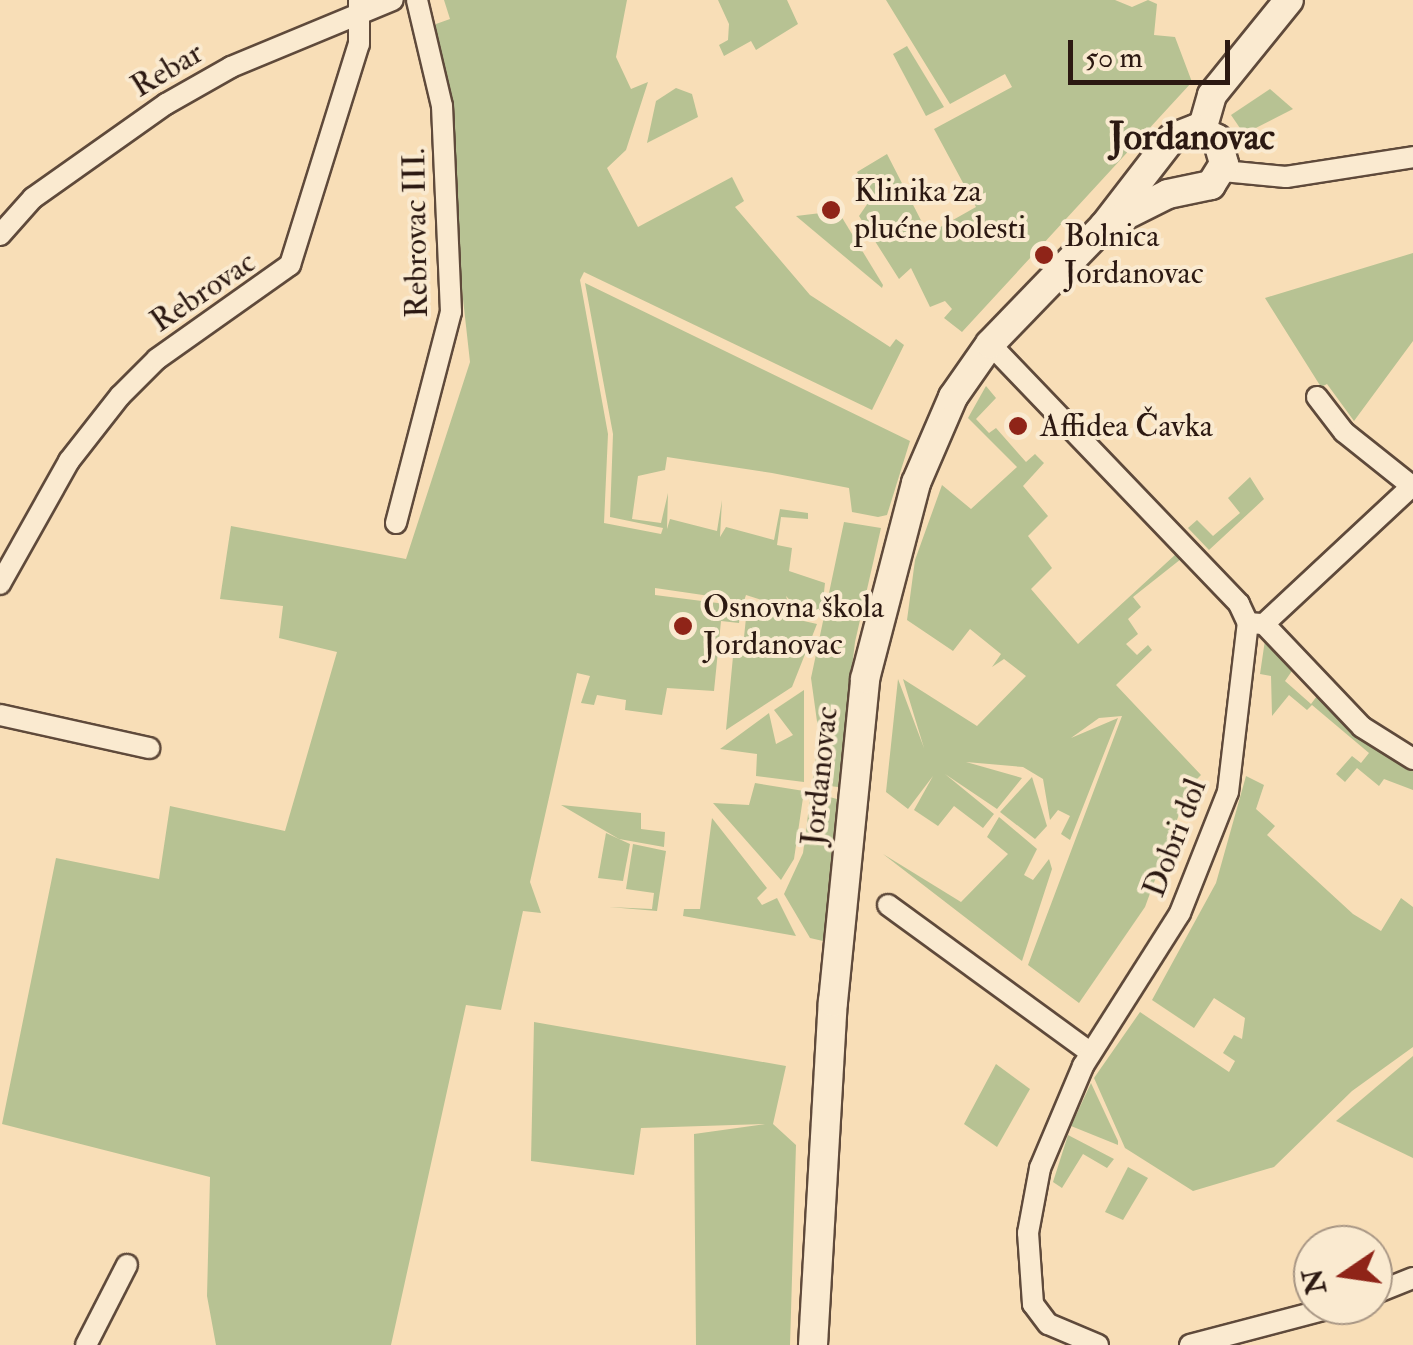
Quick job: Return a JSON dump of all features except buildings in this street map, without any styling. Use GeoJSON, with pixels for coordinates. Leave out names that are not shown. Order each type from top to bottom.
{"type":"FeatureCollection","features":[{"type":"Feature","properties":{"kind":"main road"},"geometry":{"type":"LineString","coordinates":[[1202,130],[1212,95],[1289,0]]}},
{"type":"Feature","properties":{"kind":"main road"},"geometry":{"type":"LineString","coordinates":[[1104,226],[1192,191],[1222,171],[1222,148],[1202,130],[1179,132],[1164,151],[1167,176],[1192,191]]}},
{"type":"Feature","properties":{"kind":"main road","name":"Jordanovac"},"geometry":{"type":"LineString","coordinates":[[813,1345],[833,1002],[865,679],[884,588],[928,449],[990,344],[1104,226],[1164,151]]}},
{"type":"Feature","properties":{"kind":"street","name":"Rebar"},"geometry":{"type":"LineString","coordinates":[[0,234],[46,188],[166,104],[360,6],[392,0]]}},
{"type":"Feature","properties":{"kind":"street","name":"Rebrovac III."},"geometry":{"type":"LineString","coordinates":[[396,523],[451,312],[442,106],[417,0]]}},
{"type":"Feature","properties":{"kind":"street","name":"Rebrovac"},"geometry":{"type":"LineString","coordinates":[[0,584],[69,460],[120,396],[157,359],[290,265],[360,44],[360,6]]}},
{"type":"Feature","properties":{"kind":"street"},"geometry":{"type":"LineString","coordinates":[[1222,171],[1273,178],[1413,157]]}},
{"type":"Feature","properties":{"kind":"street"},"geometry":{"type":"LineString","coordinates":[[990,344],[1256,624],[1362,727],[1413,758]]}},
{"type":"Feature","properties":{"kind":"street"},"geometry":{"type":"LineString","coordinates":[[1256,624],[1412,487],[1344,432],[1317,397]]}},
{"type":"Feature","properties":{"kind":"street","name":"Dobri dol"},"geometry":{"type":"LineString","coordinates":[[1098,1345],[1074,1342],[1034,1304],[1028,1232],[1040,1168],[1090,1052],[1180,913],[1228,792],[1256,624]]}},
{"type":"Feature","properties":{"kind":"street"},"geometry":{"type":"LineString","coordinates":[[0,715],[149,748]]}},
{"type":"Feature","properties":{"kind":"street"},"geometry":{"type":"LineString","coordinates":[[888,906],[1090,1052]]}},
{"type":"Feature","properties":{"kind":"street"},"geometry":{"type":"LineString","coordinates":[[86,1345],[127,1265]]}},
{"type":"Feature","properties":{"kind":"street"},"geometry":{"type":"LineString","coordinates":[[1190,1345],[1293,1318]]}},
{"type":"Feature","properties":{"kind":"green space"},"geometry":{"type":"Polygon","coordinates":[[[444,0],[627,0],[616,57],[631,89],[648,82],[626,150],[607,168],[638,227],[732,177],[744,201],[735,207],[810,295],[890,347],[896,339],[904,345],[872,410],[584,272],[580,280],[608,434],[604,523],[661,534],[663,528],[610,517],[613,434],[585,283],[910,441],[887,515],[878,517],[852,512],[849,488],[772,473],[667,457],[665,470],[638,476],[632,519],[661,523],[668,493],[667,529],[670,519],[717,531],[722,500],[720,537],[726,527],[774,540],[780,509],[808,513],[808,519],[781,517],[777,545],[792,548],[789,571],[825,583],[822,610],[799,610],[786,596],[790,609],[746,595],[744,601],[655,588],[655,595],[741,606],[739,623],[721,621],[714,691],[667,688],[662,715],[625,710],[626,700],[597,695],[594,705],[581,703],[590,676],[577,673],[530,882],[541,913],[523,911],[501,1010],[466,1005],[391,1345],[216,1345],[207,1296],[210,1177],[2,1124],[56,858],[159,879],[170,806],[285,831],[337,652],[279,638],[283,606],[220,599],[231,526],[406,559],[470,362],[434,38],[436,24],[450,19],[444,0]]]}},
{"type":"Feature","properties":{"kind":"green space"},"geometry":{"type":"Polygon","coordinates":[[[718,0],[787,0],[798,24],[756,50],[751,41],[724,56],[719,45],[728,40],[729,24],[718,0]]]}},
{"type":"Feature","properties":{"kind":"green space"},"geometry":{"type":"Polygon","coordinates":[[[886,0],[1115,0],[1132,7],[1148,0],[1157,4],[1154,35],[1175,37],[1192,82],[962,332],[944,318],[952,309],[945,301],[930,307],[911,268],[899,279],[859,216],[870,200],[857,172],[887,154],[928,234],[976,207],[934,129],[1012,87],[1005,74],[950,104],[886,0]]]}},
{"type":"Feature","properties":{"kind":"green space"},"geometry":{"type":"Polygon","coordinates":[[[907,46],[944,107],[926,116],[893,54],[907,46]]]}},
{"type":"Feature","properties":{"kind":"green space"},"geometry":{"type":"Polygon","coordinates":[[[676,88],[692,94],[698,117],[647,143],[656,101],[676,88]]]}},
{"type":"Feature","properties":{"kind":"green space"},"geometry":{"type":"Polygon","coordinates":[[[1270,89],[1293,109],[1244,134],[1231,115],[1270,89]]]}},
{"type":"Feature","properties":{"kind":"green space"},"geometry":{"type":"Polygon","coordinates":[[[838,211],[883,285],[882,288],[796,216],[838,211]]]}},
{"type":"Feature","properties":{"kind":"green space"},"geometry":{"type":"Polygon","coordinates":[[[1413,253],[1413,341],[1354,421],[1327,384],[1321,387],[1265,298],[1413,253]]]}},
{"type":"Feature","properties":{"kind":"green space"},"geometry":{"type":"Polygon","coordinates":[[[986,386],[996,398],[976,419],[989,433],[996,428],[1026,462],[1035,454],[1044,463],[1023,486],[1048,516],[1028,536],[1052,568],[1031,589],[1078,644],[1176,554],[1181,559],[1133,597],[1141,607],[1128,619],[1138,634],[1126,644],[1137,655],[1148,645],[1152,650],[1116,685],[1201,775],[1189,787],[1145,907],[1079,1003],[1028,965],[1122,716],[1099,718],[1071,738],[1118,718],[1070,840],[1061,834],[1070,816],[1058,810],[1050,820],[1043,779],[1023,767],[966,762],[1022,778],[997,809],[945,774],[994,814],[983,828],[954,806],[938,826],[914,810],[933,776],[908,809],[886,792],[898,679],[924,748],[903,679],[977,726],[1026,676],[1004,659],[992,667],[1001,654],[970,629],[953,651],[907,620],[915,560],[942,485],[971,509],[1017,467],[968,418],[986,386]]]}},
{"type":"Feature","properties":{"kind":"green space"},"geometry":{"type":"Polygon","coordinates":[[[1250,477],[1264,499],[1209,550],[1188,528],[1197,520],[1213,536],[1240,513],[1228,498],[1250,477]]]}},
{"type":"Feature","properties":{"kind":"green space"},"geometry":{"type":"Polygon","coordinates":[[[844,522],[881,528],[855,642],[838,787],[812,784],[819,736],[811,678],[844,522]]]}},
{"type":"Feature","properties":{"kind":"green space"},"geometry":{"type":"Polygon","coordinates":[[[747,608],[817,624],[792,687],[726,730],[734,646],[743,647],[747,608]]]}},
{"type":"Feature","properties":{"kind":"green space"},"geometry":{"type":"Polygon","coordinates":[[[1265,640],[1294,668],[1285,681],[1311,704],[1320,692],[1373,748],[1413,767],[1413,790],[1384,779],[1379,786],[1357,768],[1345,782],[1336,774],[1352,756],[1361,763],[1369,753],[1312,705],[1307,710],[1289,695],[1272,716],[1271,676],[1260,674],[1265,640]]]}},
{"type":"Feature","properties":{"kind":"green space"},"geometry":{"type":"Polygon","coordinates":[[[804,690],[804,782],[756,776],[757,754],[720,749],[769,713],[776,744],[793,735],[774,710],[804,690]]]}},
{"type":"Feature","properties":{"kind":"green space"},"geometry":{"type":"Polygon","coordinates":[[[1246,776],[1264,785],[1256,809],[1275,826],[1267,835],[1353,914],[1381,931],[1401,898],[1413,907],[1413,1047],[1352,1091],[1274,1167],[1193,1191],[1125,1148],[1094,1078],[1140,1012],[1229,1072],[1235,1061],[1223,1053],[1234,1035],[1242,1039],[1245,1018],[1214,998],[1194,1028],[1152,1000],[1216,883],[1246,776]]]}},
{"type":"Feature","properties":{"kind":"green space"},"geometry":{"type":"Polygon","coordinates":[[[1032,777],[1047,826],[1035,839],[1000,812],[1032,777]]]}},
{"type":"Feature","properties":{"kind":"green space"},"geometry":{"type":"Polygon","coordinates":[[[755,783],[804,791],[794,859],[781,880],[713,803],[749,805],[755,783]]]}},
{"type":"Feature","properties":{"kind":"green space"},"geometry":{"type":"Polygon","coordinates":[[[811,792],[837,799],[823,941],[810,938],[784,894],[803,853],[811,792]]]}},
{"type":"Feature","properties":{"kind":"green space"},"geometry":{"type":"Polygon","coordinates":[[[561,805],[641,813],[641,829],[665,832],[664,847],[619,839],[561,805]]]}},
{"type":"Feature","properties":{"kind":"green space"},"geometry":{"type":"Polygon","coordinates":[[[999,817],[1037,849],[1024,875],[1033,880],[1049,859],[1052,869],[1022,961],[883,854],[961,902],[1008,854],[987,837],[999,817]]]}},
{"type":"Feature","properties":{"kind":"green space"},"geometry":{"type":"Polygon","coordinates":[[[712,818],[767,888],[757,898],[762,905],[777,898],[796,936],[683,916],[684,909],[700,909],[712,818]]]}},
{"type":"Feature","properties":{"kind":"green space"},"geometry":{"type":"Polygon","coordinates":[[[606,833],[630,844],[623,881],[598,878],[606,833]]]}},
{"type":"Feature","properties":{"kind":"green space"},"geometry":{"type":"Polygon","coordinates":[[[633,844],[666,851],[657,911],[609,907],[652,909],[654,893],[626,889],[633,844]]]}},
{"type":"Feature","properties":{"kind":"green space"},"geometry":{"type":"Polygon","coordinates":[[[534,1022],[786,1066],[773,1124],[796,1145],[790,1345],[696,1345],[694,1134],[765,1124],[641,1128],[634,1175],[531,1161],[534,1022]]]}},
{"type":"Feature","properties":{"kind":"green space"},"geometry":{"type":"Polygon","coordinates":[[[1413,1056],[1413,1158],[1336,1121],[1413,1056]]]}},
{"type":"Feature","properties":{"kind":"green space"},"geometry":{"type":"Polygon","coordinates":[[[996,1064],[1030,1089],[997,1147],[964,1124],[996,1064]]]}},
{"type":"Feature","properties":{"kind":"green space"},"geometry":{"type":"Polygon","coordinates":[[[1091,1083],[1118,1141],[1118,1145],[1071,1126],[1091,1083]]]}},
{"type":"Feature","properties":{"kind":"green space"},"geometry":{"type":"Polygon","coordinates":[[[1068,1135],[1114,1159],[1107,1168],[1083,1154],[1062,1188],[1053,1182],[1068,1135]]]}},
{"type":"Feature","properties":{"kind":"green space"},"geometry":{"type":"Polygon","coordinates":[[[1128,1167],[1148,1178],[1123,1220],[1105,1212],[1128,1167]]]}},
{"type":"Feature","properties":{"kind":"place","name":"Klinika za plućne bolesti"},"geometry":{"type":"Point","coordinates":[831,210]}},
{"type":"Feature","properties":{"kind":"place","name":"Bolnica Jordanovac"},"geometry":{"type":"Point","coordinates":[1044,255]}},
{"type":"Feature","properties":{"kind":"place","name":"Affidea Čavka"},"geometry":{"type":"Point","coordinates":[1018,426]}},
{"type":"Feature","properties":{"kind":"place","name":"Osnovna škola Jordanovac"},"geometry":{"type":"Point","coordinates":[683,626]}},
{"type":"Feature","properties":{"kind":"district","name":"Jordanovac"},"geometry":{"type":"Point","coordinates":[1192,138]}}]}
